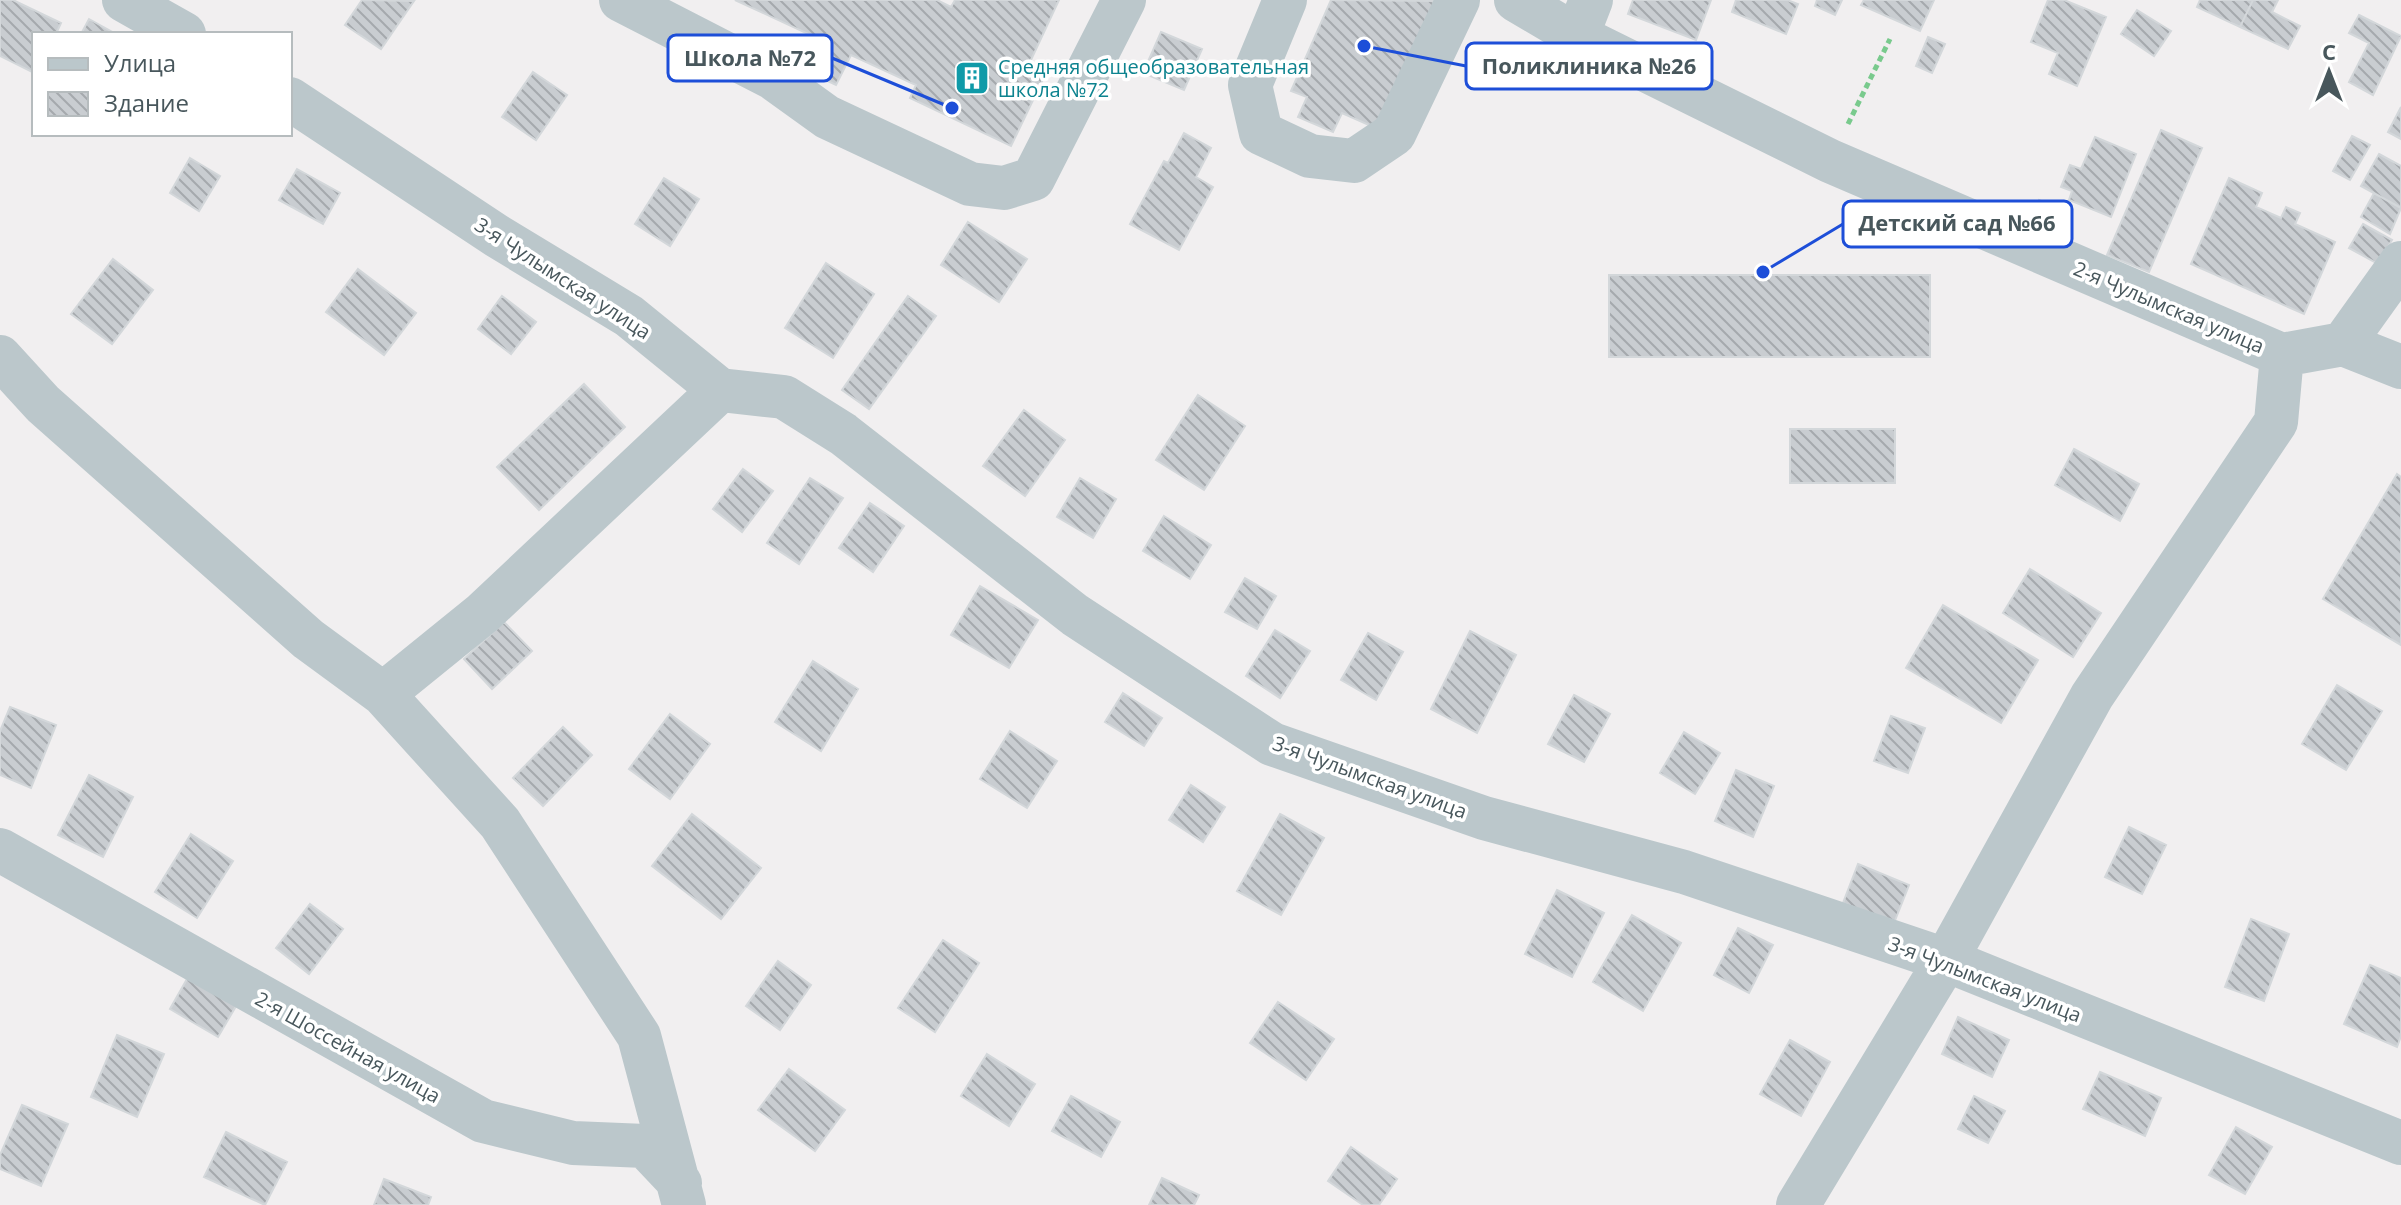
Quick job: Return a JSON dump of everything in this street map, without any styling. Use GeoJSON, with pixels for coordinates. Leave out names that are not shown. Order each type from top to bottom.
{"type":"FeatureCollection","features":[{"type":"Feature","properties":{"kind":"street"},"geometry":{"type":"LineString","coordinates":[[124,0],[180,32]]}},
{"type":"Feature","properties":{"kind":"street"},"geometry":{"type":"LineString","coordinates":[[621,0],[773,78],[827,117],[970,184],[1004,188],[1033,179],[1124,0]]}},
{"type":"Feature","properties":{"kind":"street"},"geometry":{"type":"LineString","coordinates":[[1285,0],[1250,85],[1261,133],[1310,156],[1354,161],[1394,134],[1458,0]]}},
{"type":"Feature","properties":{"kind":"street","name":"2-я Чулымская улица"},"geometry":{"type":"LineString","coordinates":[[1516,0],[1584,18],[1830,161],[2282,355]]}},
{"type":"Feature","properties":{"kind":"street","name":"3-я Чулымская улица"},"geometry":{"type":"LineString","coordinates":[[292,100],[497,236],[629,316],[720,390],[784,397],[843,434],[1075,615],[1272,744],[1484,818],[1684,872],[1946,960],[2401,1143]]}},
{"type":"Feature","properties":{"kind":"street"},"geometry":{"type":"LineString","coordinates":[[2343,344],[2401,263]]}},
{"type":"Feature","properties":{"kind":"street"},"geometry":{"type":"LineString","coordinates":[[1798,1205],[1946,960],[2092,696],[2276,422],[2282,355],[2343,344],[2401,367]]}},
{"type":"Feature","properties":{"kind":"street"},"geometry":{"type":"LineString","coordinates":[[0,357],[43,404],[308,639],[383,694],[500,823],[639,1036],[688,1197]]}},
{"type":"Feature","properties":{"kind":"street"},"geometry":{"type":"LineString","coordinates":[[383,694],[483,613],[720,390]]}},
{"type":"Feature","properties":{"kind":"street","name":"2-я Шоссейная улица"},"geometry":{"type":"LineString","coordinates":[[0,850],[483,1121],[573,1143],[645,1146],[688,1197]]}},
{"type":"Feature","properties":{"kind":"path"},"geometry":{"type":"LineString","coordinates":[[1830,161],[1890,39]]}},
{"type":"Feature","properties":{"kind":"building"},"geometry":{"type":"Polygon","coordinates":[[[0,0],[13,0],[61,23],[57,32],[32,32],[32,72],[0,56],[0,0]]]}},
{"type":"Feature","properties":{"kind":"building"},"geometry":{"type":"Polygon","coordinates":[[[362,0],[414,1],[381,49],[345,25],[362,0]]]}},
{"type":"Feature","properties":{"kind":"building","name":"Средняя общеобразовательная школа №72"},"geometry":{"type":"Polygon","coordinates":[[[735,0],[937,0],[951,7],[955,0],[1059,0],[1030,62],[1047,71],[1011,146],[910,98],[916,85],[851,55],[836,85],[802,69],[817,38],[735,0]]]}},
{"type":"Feature","properties":{"kind":"building"},"geometry":{"type":"Polygon","coordinates":[[[1331,0],[1437,1],[1380,130],[1342,113],[1333,132],[1298,117],[1307,97],[1291,91],[1331,0]]]}},
{"type":"Feature","properties":{"kind":"building"},"geometry":{"type":"Polygon","coordinates":[[[1633,0],[1711,0],[1696,40],[1628,14],[1633,0]]]}},
{"type":"Feature","properties":{"kind":"building"},"geometry":{"type":"Polygon","coordinates":[[[1736,0],[1787,0],[1798,4],[1786,34],[1732,12],[1736,0]]]}},
{"type":"Feature","properties":{"kind":"building"},"geometry":{"type":"Polygon","coordinates":[[[1817,0],[1842,0],[1835,15],[1815,6],[1817,0]]]}},
{"type":"Feature","properties":{"kind":"building"},"geometry":{"type":"Polygon","coordinates":[[[1864,0],[1934,0],[1920,31],[1861,5],[1864,0]]]}},
{"type":"Feature","properties":{"kind":"building"},"geometry":{"type":"Polygon","coordinates":[[[2048,0],[2064,0],[2106,17],[2077,86],[2049,74],[2058,53],[2031,42],[2048,0]]]}},
{"type":"Feature","properties":{"kind":"building"},"geometry":{"type":"Polygon","coordinates":[[[2200,0],[2253,0],[2240,27],[2197,7],[2200,0]]]}},
{"type":"Feature","properties":{"kind":"building"},"geometry":{"type":"Polygon","coordinates":[[[2253,0],[2278,0],[2272,12],[2300,26],[2288,49],[2240,27],[2253,0]]]}},
{"type":"Feature","properties":{"kind":"building"},"geometry":{"type":"Polygon","coordinates":[[[2137,10],[2171,31],[2154,56],[2121,34],[2137,10]]]}},
{"type":"Feature","properties":{"kind":"building"},"geometry":{"type":"Polygon","coordinates":[[[2359,15],[2401,36],[2373,95],[2349,82],[2369,43],[2349,33],[2359,15]]]}},
{"type":"Feature","properties":{"kind":"building"},"geometry":{"type":"Polygon","coordinates":[[[89,19],[112,32],[82,32],[89,19]]]}},
{"type":"Feature","properties":{"kind":"building"},"geometry":{"type":"Polygon","coordinates":[[[1161,32],[1202,49],[1184,90],[1143,73],[1161,32]]]}},
{"type":"Feature","properties":{"kind":"building"},"geometry":{"type":"Polygon","coordinates":[[[1928,37],[1945,44],[1932,73],[1916,66],[1928,37]]]}},
{"type":"Feature","properties":{"kind":"building"},"geometry":{"type":"Polygon","coordinates":[[[533,72],[567,95],[536,140],[502,117],[533,72]]]}},
{"type":"Feature","properties":{"kind":"building"},"geometry":{"type":"Polygon","coordinates":[[[2401,107],[2401,139],[2388,132],[2401,107]]]}},
{"type":"Feature","properties":{"kind":"building"},"geometry":{"type":"Polygon","coordinates":[[[2161,130],[2202,148],[2149,272],[2107,255],[2161,130]]]}},
{"type":"Feature","properties":{"kind":"building"},"geometry":{"type":"Polygon","coordinates":[[[1184,133],[1211,148],[1196,177],[1213,187],[1179,250],[1130,224],[1164,161],[1168,163],[1184,133]]]}},
{"type":"Feature","properties":{"kind":"building"},"geometry":{"type":"Polygon","coordinates":[[[2352,136],[2370,145],[2350,180],[2333,171],[2352,136]]]}},
{"type":"Feature","properties":{"kind":"building"},"geometry":{"type":"Polygon","coordinates":[[[2095,137],[2136,154],[2111,217],[2069,200],[2072,191],[2061,187],[2070,165],[2081,169],[2095,137]]]}},
{"type":"Feature","properties":{"kind":"building"},"geometry":{"type":"Polygon","coordinates":[[[2379,154],[2401,166],[2401,208],[2361,186],[2379,154]]]}},
{"type":"Feature","properties":{"kind":"building"},"geometry":{"type":"Polygon","coordinates":[[[190,158],[220,176],[199,211],[170,193],[190,158]]]}},
{"type":"Feature","properties":{"kind":"building"},"geometry":{"type":"Polygon","coordinates":[[[297,169],[340,193],[323,224],[279,200],[297,169]]]}},
{"type":"Feature","properties":{"kind":"building"},"geometry":{"type":"Polygon","coordinates":[[[664,178],[699,199],[670,246],[635,224],[664,178]]]}},
{"type":"Feature","properties":{"kind":"building"},"geometry":{"type":"Polygon","coordinates":[[[2229,178],[2262,193],[2256,207],[2281,218],[2286,207],[2300,213],[2295,224],[2335,242],[2304,314],[2191,264],[2229,178]]]}},
{"type":"Feature","properties":{"kind":"building"},"geometry":{"type":"Polygon","coordinates":[[[2374,193],[2401,208],[2390,234],[2361,217],[2374,193]]]}},
{"type":"Feature","properties":{"kind":"building"},"geometry":{"type":"Polygon","coordinates":[[[2039,200],[2065,213],[2054,234],[2029,222],[2039,200]]]}},
{"type":"Feature","properties":{"kind":"building"},"geometry":{"type":"Polygon","coordinates":[[[968,222],[1027,259],[999,302],[941,265],[968,222]]]}},
{"type":"Feature","properties":{"kind":"building"},"geometry":{"type":"Polygon","coordinates":[[[2363,224],[2392,240],[2378,264],[2349,248],[2363,224]]]}},
{"type":"Feature","properties":{"kind":"building"},"geometry":{"type":"Polygon","coordinates":[[[113,259],[153,290],[112,344],[71,314],[113,259]]]}},
{"type":"Feature","properties":{"kind":"building"},"geometry":{"type":"Polygon","coordinates":[[[826,263],[874,294],[833,358],[785,328],[826,263]]]}},
{"type":"Feature","properties":{"kind":"building"},"geometry":{"type":"Polygon","coordinates":[[[358,269],[416,313],[384,355],[326,312],[358,269]]]}},
{"type":"Feature","properties":{"kind":"building"},"geometry":{"type":"Polygon","coordinates":[[[1609,275],[1930,275],[1930,357],[1609,357],[1609,275]]]}},
{"type":"Feature","properties":{"kind":"building"},"geometry":{"type":"Polygon","coordinates":[[[502,296],[536,322],[511,354],[478,329],[502,296]]]}},
{"type":"Feature","properties":{"kind":"building"},"geometry":{"type":"Polygon","coordinates":[[[908,296],[936,316],[869,409],[842,390],[908,296]]]}},
{"type":"Feature","properties":{"kind":"building"},"geometry":{"type":"Polygon","coordinates":[[[584,384],[625,427],[539,510],[497,467],[584,384]]]}},
{"type":"Feature","properties":{"kind":"building"},"geometry":{"type":"Polygon","coordinates":[[[1198,395],[1245,426],[1204,490],[1156,460],[1198,395]]]}},
{"type":"Feature","properties":{"kind":"building"},"geometry":{"type":"Polygon","coordinates":[[[1024,410],[1065,440],[1025,496],[983,466],[1024,410]]]}},
{"type":"Feature","properties":{"kind":"building"},"geometry":{"type":"Polygon","coordinates":[[[1790,429],[1895,429],[1895,483],[1790,483],[1790,429]]]}},
{"type":"Feature","properties":{"kind":"building"},"geometry":{"type":"Polygon","coordinates":[[[2074,449],[2139,484],[2120,521],[2055,485],[2074,449]]]}},
{"type":"Feature","properties":{"kind":"building"},"geometry":{"type":"Polygon","coordinates":[[[743,469],[773,491],[742,532],[713,509],[743,469]]]}},
{"type":"Feature","properties":{"kind":"building"},"geometry":{"type":"Polygon","coordinates":[[[2397,474],[2401,477],[2401,645],[2323,599],[2397,474]]]}},
{"type":"Feature","properties":{"kind":"building"},"geometry":{"type":"Polygon","coordinates":[[[810,478],[843,498],[799,564],[767,543],[810,478]]]}},
{"type":"Feature","properties":{"kind":"building"},"geometry":{"type":"Polygon","coordinates":[[[1080,478],[1116,499],[1093,538],[1057,517],[1080,478]]]}},
{"type":"Feature","properties":{"kind":"building"},"geometry":{"type":"Polygon","coordinates":[[[870,503],[904,526],[873,572],[839,548],[870,503]]]}},
{"type":"Feature","properties":{"kind":"building"},"geometry":{"type":"Polygon","coordinates":[[[1164,516],[1211,545],[1190,579],[1143,551],[1164,516]]]}},
{"type":"Feature","properties":{"kind":"building"},"geometry":{"type":"Polygon","coordinates":[[[2030,569],[2101,613],[2073,657],[2003,613],[2030,569]]]}},
{"type":"Feature","properties":{"kind":"building"},"geometry":{"type":"Polygon","coordinates":[[[1245,578],[1276,596],[1257,629],[1225,612],[1245,578]]]}},
{"type":"Feature","properties":{"kind":"building"},"geometry":{"type":"Polygon","coordinates":[[[980,586],[1038,620],[1009,668],[951,635],[980,586]]]}},
{"type":"Feature","properties":{"kind":"building"},"geometry":{"type":"Polygon","coordinates":[[[1943,605],[2038,660],[2001,723],[1906,668],[1943,605]]]}},
{"type":"Feature","properties":{"kind":"building"},"geometry":{"type":"Polygon","coordinates":[[[504,622],[532,651],[492,689],[464,659],[504,622]]]}},
{"type":"Feature","properties":{"kind":"building"},"geometry":{"type":"Polygon","coordinates":[[[1275,630],[1310,651],[1280,698],[1246,676],[1275,630]]]}},
{"type":"Feature","properties":{"kind":"building"},"geometry":{"type":"Polygon","coordinates":[[[1470,631],[1516,655],[1477,733],[1431,709],[1470,631]]]}},
{"type":"Feature","properties":{"kind":"building"},"geometry":{"type":"Polygon","coordinates":[[[1368,633],[1403,652],[1376,700],[1341,680],[1368,633]]]}},
{"type":"Feature","properties":{"kind":"building"},"geometry":{"type":"Polygon","coordinates":[[[813,661],[858,689],[821,751],[775,722],[813,661]]]}},
{"type":"Feature","properties":{"kind":"building"},"geometry":{"type":"Polygon","coordinates":[[[2337,685],[2382,711],[2346,770],[2302,744],[2337,685]]]}},
{"type":"Feature","properties":{"kind":"building"},"geometry":{"type":"Polygon","coordinates":[[[1123,693],[1162,718],[1144,746],[1105,722],[1123,693]]]}},
{"type":"Feature","properties":{"kind":"building"},"geometry":{"type":"Polygon","coordinates":[[[1574,695],[1610,714],[1584,762],[1548,744],[1574,695]]]}},
{"type":"Feature","properties":{"kind":"building"},"geometry":{"type":"Polygon","coordinates":[[[10,707],[56,725],[31,788],[0,775],[0,731],[10,707]]]}},
{"type":"Feature","properties":{"kind":"building"},"geometry":{"type":"Polygon","coordinates":[[[670,714],[710,744],[670,799],[629,769],[670,714]]]}},
{"type":"Feature","properties":{"kind":"building"},"geometry":{"type":"Polygon","coordinates":[[[1891,716],[1925,728],[1908,773],[1874,761],[1891,716]]]}},
{"type":"Feature","properties":{"kind":"building"},"geometry":{"type":"Polygon","coordinates":[[[563,727],[592,755],[543,806],[513,778],[563,727]]]}},
{"type":"Feature","properties":{"kind":"building"},"geometry":{"type":"Polygon","coordinates":[[[1010,731],[1057,761],[1027,808],[980,779],[1010,731]]]}},
{"type":"Feature","properties":{"kind":"building"},"geometry":{"type":"Polygon","coordinates":[[[1684,732],[1720,753],[1695,794],[1660,773],[1684,732]]]}},
{"type":"Feature","properties":{"kind":"building"},"geometry":{"type":"Polygon","coordinates":[[[1736,770],[1774,786],[1753,837],[1715,821],[1736,770]]]}},
{"type":"Feature","properties":{"kind":"building"},"geometry":{"type":"Polygon","coordinates":[[[89,775],[133,797],[103,857],[58,835],[89,775]]]}},
{"type":"Feature","properties":{"kind":"building"},"geometry":{"type":"Polygon","coordinates":[[[1191,785],[1225,807],[1203,842],[1169,820],[1191,785]]]}},
{"type":"Feature","properties":{"kind":"building"},"geometry":{"type":"Polygon","coordinates":[[[692,814],[761,868],[721,919],[652,866],[692,814]]]}},
{"type":"Feature","properties":{"kind":"building"},"geometry":{"type":"Polygon","coordinates":[[[1280,814],[1324,838],[1281,915],[1237,891],[1280,814]]]}},
{"type":"Feature","properties":{"kind":"building"},"geometry":{"type":"Polygon","coordinates":[[[2129,827],[2166,845],[2142,894],[2105,877],[2129,827]]]}},
{"type":"Feature","properties":{"kind":"building"},"geometry":{"type":"Polygon","coordinates":[[[191,834],[233,861],[197,918],[155,892],[191,834]]]}},
{"type":"Feature","properties":{"kind":"building"},"geometry":{"type":"Polygon","coordinates":[[[1858,864],[1909,885],[1894,923],[1843,903],[1858,864]]]}},
{"type":"Feature","properties":{"kind":"building"},"geometry":{"type":"Polygon","coordinates":[[[1557,890],[1604,913],[1572,977],[1525,954],[1557,890]]]}},
{"type":"Feature","properties":{"kind":"building"},"geometry":{"type":"Polygon","coordinates":[[[310,904],[343,929],[309,974],[276,948],[310,904]]]}},
{"type":"Feature","properties":{"kind":"building"},"geometry":{"type":"Polygon","coordinates":[[[1632,915],[1681,943],[1643,1011],[1593,982],[1632,915]]]}},
{"type":"Feature","properties":{"kind":"building"},"geometry":{"type":"Polygon","coordinates":[[[2251,919],[2289,934],[2264,1001],[2225,987],[2251,919]]]}},
{"type":"Feature","properties":{"kind":"building"},"geometry":{"type":"Polygon","coordinates":[[[1738,928],[1773,945],[1749,993],[1714,975],[1738,928]]]}},
{"type":"Feature","properties":{"kind":"building"},"geometry":{"type":"Polygon","coordinates":[[[943,940],[979,963],[935,1032],[898,1008],[943,940]]]}},
{"type":"Feature","properties":{"kind":"building"},"geometry":{"type":"Polygon","coordinates":[[[778,961],[811,985],[780,1030],[746,1006],[778,961]]]}},
{"type":"Feature","properties":{"kind":"building"},"geometry":{"type":"Polygon","coordinates":[[[2370,965],[2401,978],[2401,1036],[2397,1047],[2344,1024],[2370,965]]]}},
{"type":"Feature","properties":{"kind":"building"},"geometry":{"type":"Polygon","coordinates":[[[191,972],[239,1001],[218,1037],[170,1009],[191,972]]]}},
{"type":"Feature","properties":{"kind":"building"},"geometry":{"type":"Polygon","coordinates":[[[1278,1002],[1334,1039],[1306,1080],[1250,1043],[1278,1002]]]}},
{"type":"Feature","properties":{"kind":"building"},"geometry":{"type":"Polygon","coordinates":[[[1958,1017],[2009,1040],[1992,1077],[1942,1054],[1958,1017]]]}},
{"type":"Feature","properties":{"kind":"building"},"geometry":{"type":"Polygon","coordinates":[[[117,1035],[164,1054],[137,1117],[91,1097],[117,1035]]]}},
{"type":"Feature","properties":{"kind":"building"},"geometry":{"type":"Polygon","coordinates":[[[1790,1040],[1830,1062],[1801,1116],[1760,1094],[1790,1040]]]}},
{"type":"Feature","properties":{"kind":"building"},"geometry":{"type":"Polygon","coordinates":[[[987,1054],[1035,1084],[1009,1126],[961,1096],[987,1054]]]}},
{"type":"Feature","properties":{"kind":"building"},"geometry":{"type":"Polygon","coordinates":[[[789,1069],[845,1110],[815,1151],[758,1110],[789,1069]]]}},
{"type":"Feature","properties":{"kind":"building"},"geometry":{"type":"Polygon","coordinates":[[[2100,1072],[2161,1098],[2145,1136],[2083,1109],[2100,1072]]]}},
{"type":"Feature","properties":{"kind":"building"},"geometry":{"type":"Polygon","coordinates":[[[1071,1096],[1120,1122],[1101,1157],[1052,1131],[1071,1096]]]}},
{"type":"Feature","properties":{"kind":"building"},"geometry":{"type":"Polygon","coordinates":[[[1974,1096],[2005,1111],[1988,1143],[1958,1129],[1974,1096]]]}},
{"type":"Feature","properties":{"kind":"building"},"geometry":{"type":"Polygon","coordinates":[[[22,1105],[68,1124],[41,1186],[0,1169],[0,1155],[22,1105]]]}},
{"type":"Feature","properties":{"kind":"building"},"geometry":{"type":"Polygon","coordinates":[[[2236,1127],[2272,1147],[2245,1194],[2209,1175],[2236,1127]]]}},
{"type":"Feature","properties":{"kind":"building"},"geometry":{"type":"Polygon","coordinates":[[[226,1132],[287,1162],[265,1205],[204,1177],[226,1132]]]}},
{"type":"Feature","properties":{"kind":"building"},"geometry":{"type":"Polygon","coordinates":[[[1351,1147],[1397,1179],[1379,1205],[1363,1205],[1328,1181],[1351,1147]]]}},
{"type":"Feature","properties":{"kind":"building"},"geometry":{"type":"Polygon","coordinates":[[[1162,1178],[1199,1195],[1194,1205],[1149,1205],[1162,1178]]]}},
{"type":"Feature","properties":{"kind":"building"},"geometry":{"type":"Polygon","coordinates":[[[384,1179],[431,1197],[428,1205],[374,1205],[384,1179]]]}},
{"type":"Feature","properties":{"kind":"place","name":"Поликлиника №26"},"geometry":{"type":"Point","coordinates":[1364,46]}},
{"type":"Feature","properties":{"kind":"place","name":"Средняя общеобразовательная школа №72"},"geometry":{"type":"Point","coordinates":[972,78]}},
{"type":"Feature","properties":{"kind":"place","name":"Школа №72"},"geometry":{"type":"Point","coordinates":[952,108]}},
{"type":"Feature","properties":{"kind":"place","name":"Детский сад №66"},"geometry":{"type":"Point","coordinates":[1763,272]}}]}
